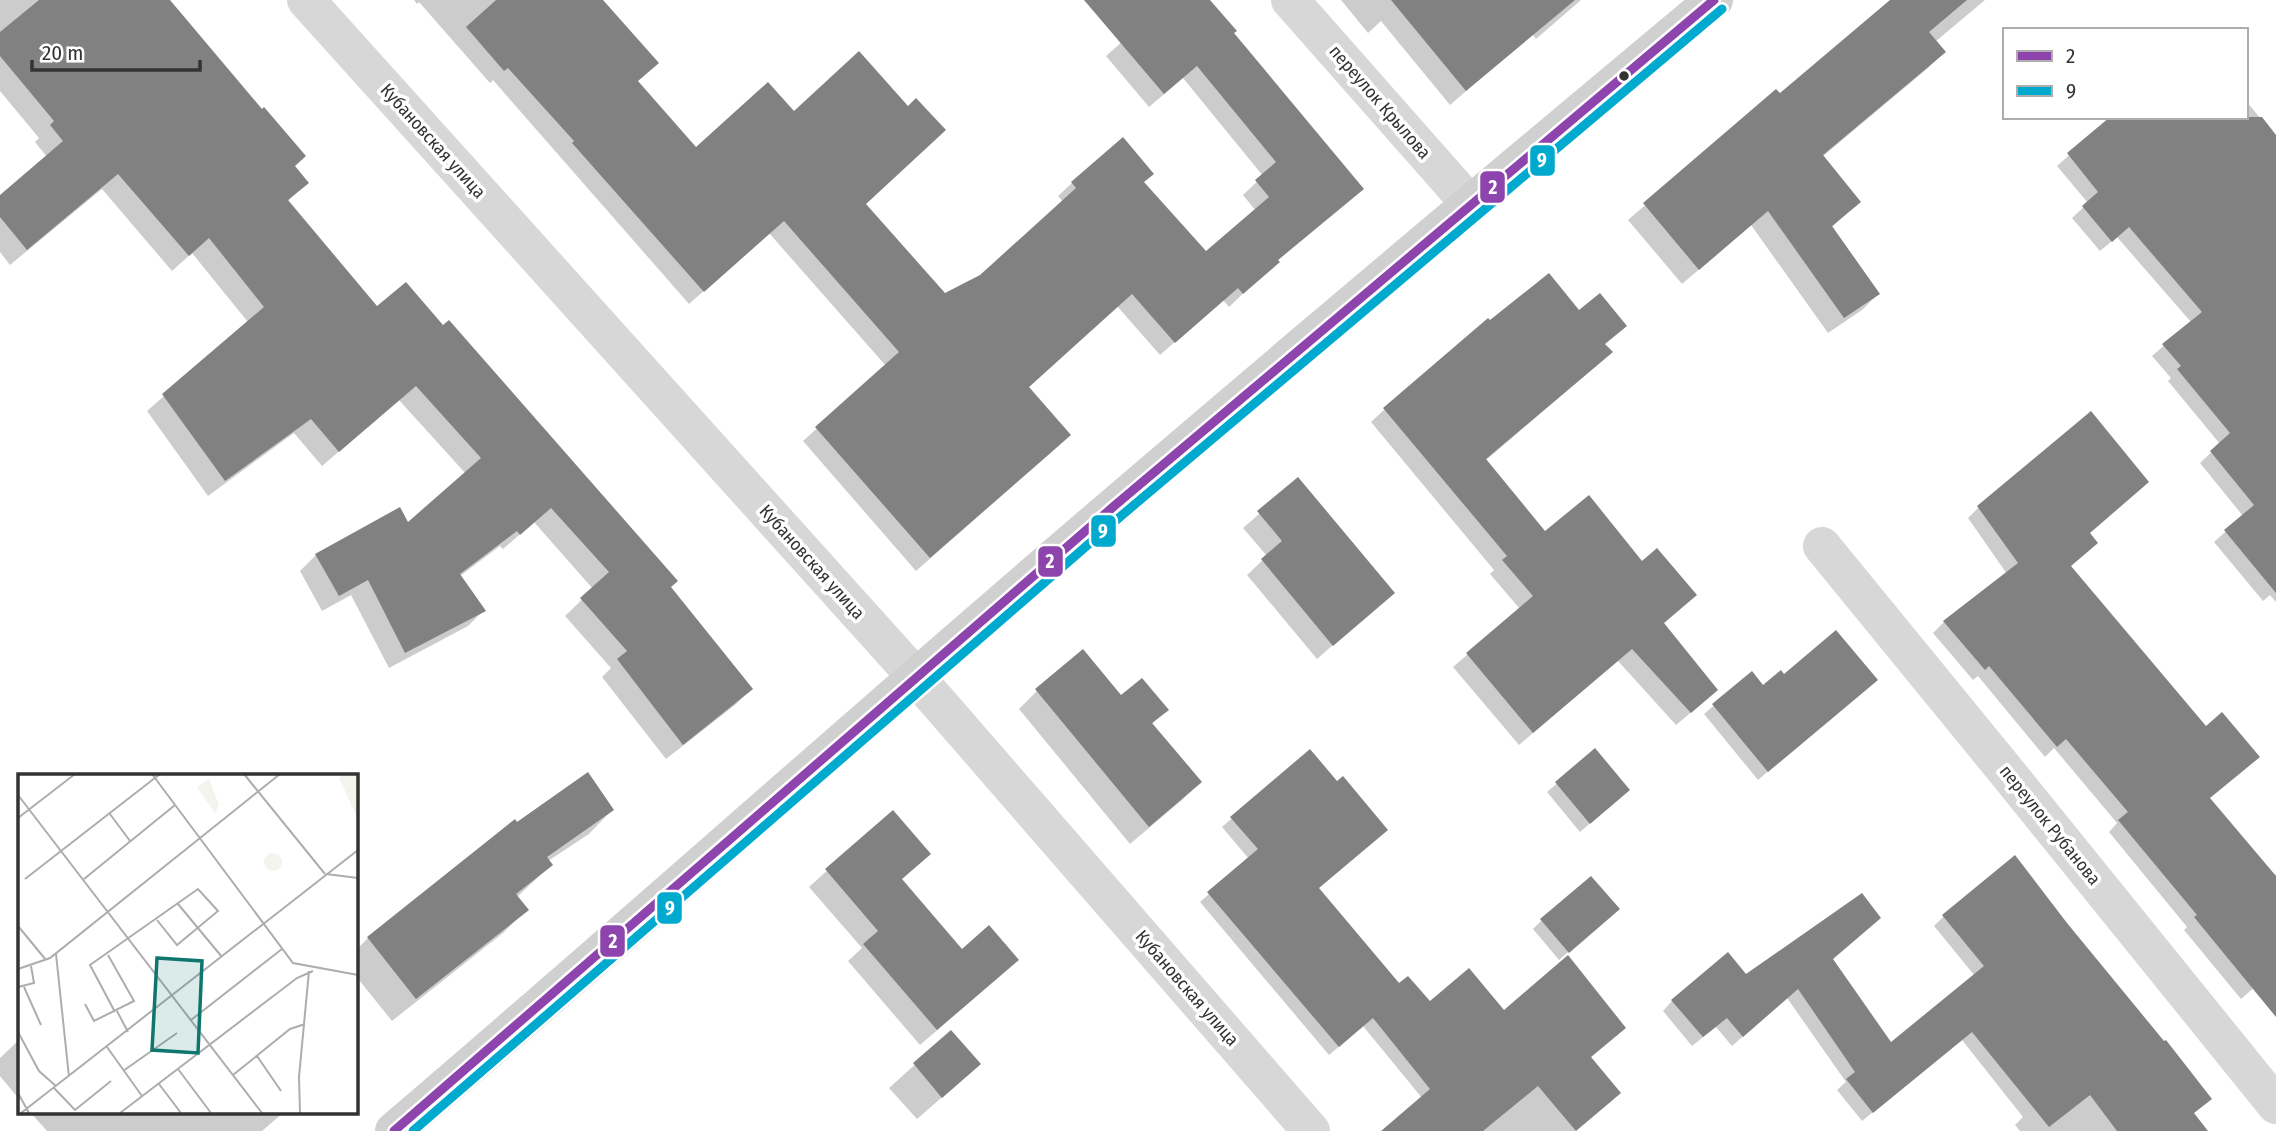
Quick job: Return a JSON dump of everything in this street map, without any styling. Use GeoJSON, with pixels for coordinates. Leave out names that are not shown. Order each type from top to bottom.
{"type":"FeatureCollection","features":[{"type":"Feature","properties":{"kind":"main road"},"geometry":{"type":"LineString","coordinates":[[394,1131],[561,989],[916,677],[1470,204],[1714,0]]}},
{"type":"Feature","properties":{"kind":"street","name":"Кубановская улица"},"geometry":{"type":"LineString","coordinates":[[306,0],[916,677],[1311,1131]]}},
{"type":"Feature","properties":{"kind":"street","name":"переулок Крылова"},"geometry":{"type":"LineString","coordinates":[[1290,0],[1470,204]]}},
{"type":"Feature","properties":{"kind":"street","name":"переулок Рубанова"},"geometry":{"type":"LineString","coordinates":[[1822,547],[2276,1105]]}},
{"type":"Feature","properties":{"kind":"building"},"geometry":{"type":"Polygon","coordinates":[[[39,0],[170,0],[262,109],[264,107],[306,156],[295,166],[309,183],[288,200],[377,306],[406,282],[443,325],[449,320],[678,581],[671,587],[753,689],[683,745],[617,659],[627,651],[580,598],[609,572],[551,508],[520,535],[517,531],[460,574],[486,611],[405,653],[368,580],[339,596],[315,554],[400,507],[408,522],[481,458],[416,386],[339,452],[311,419],[225,481],[162,394],[264,307],[209,238],[189,256],[118,174],[27,250],[0,217],[0,195],[63,141],[50,125],[54,121],[0,56],[0,32],[39,0]]]}},
{"type":"Feature","properties":{"kind":"building"},"geometry":{"type":"Polygon","coordinates":[[[496,0],[603,0],[659,63],[638,81],[696,147],[768,82],[794,111],[859,51],[908,106],[916,98],[946,130],[866,204],[945,293],[980,275],[1076,188],[1071,182],[1123,137],[1154,174],[1144,182],[1206,251],[1269,197],[1255,180],[1276,162],[1197,66],[1164,94],[1084,0],[1210,0],[1237,31],[1234,33],[1364,189],[1278,260],[1280,262],[1243,294],[1238,288],[1175,343],[1132,294],[1029,387],[1071,435],[930,558],[815,427],[899,352],[784,221],[704,292],[572,143],[574,141],[508,68],[504,71],[466,27],[496,0]]]}},
{"type":"Feature","properties":{"kind":"building"},"geometry":{"type":"Polygon","coordinates":[[[1391,0],[1575,0],[1466,91],[1391,0]]]}},
{"type":"Feature","properties":{"kind":"building"},"geometry":{"type":"Polygon","coordinates":[[[1890,0],[1967,0],[1929,32],[1946,52],[1823,155],[1861,202],[1832,226],[1880,294],[1844,318],[1768,211],[1699,270],[1643,203],[1776,89],[1780,93],[1890,0]]]}},
{"type":"Feature","properties":{"kind":"building"},"geometry":{"type":"Polygon","coordinates":[[[2262,117],[2276,135],[2276,593],[2224,530],[2254,505],[2210,451],[2230,433],[2177,369],[2181,366],[2162,344],[2202,312],[2129,227],[2112,242],[2082,206],[2098,192],[2067,153],[2108,119],[2262,117]]]}},
{"type":"Feature","properties":{"kind":"building"},"geometry":{"type":"Polygon","coordinates":[[[1549,273],[1579,310],[1600,293],[1627,326],[1605,344],[1613,352],[1486,459],[1545,531],[1589,495],[1642,561],[1657,548],[1697,595],[1664,623],[1718,690],[1691,713],[1632,649],[1533,733],[1466,653],[1533,596],[1502,560],[1507,556],[1383,408],[1488,318],[1490,320],[1549,273]]]}},
{"type":"Feature","properties":{"kind":"building"},"geometry":{"type":"Polygon","coordinates":[[[2091,411],[2149,482],[2090,533],[2098,543],[2071,566],[2206,726],[2222,712],[2260,757],[2210,798],[2276,876],[2276,1017],[2194,917],[2197,915],[2118,820],[2128,812],[2066,739],[2057,747],[1989,666],[1985,670],[1943,621],[2018,563],[1977,506],[2091,411]]]}},
{"type":"Feature","properties":{"kind":"building"},"geometry":{"type":"Polygon","coordinates":[[[1298,477],[1395,593],[1333,646],[1261,559],[1282,541],[1257,511],[1298,477]]]}},
{"type":"Feature","properties":{"kind":"building"},"geometry":{"type":"Polygon","coordinates":[[[1836,630],[1878,680],[1768,772],[1712,704],[1752,671],[1763,685],[1781,670],[1784,674],[1836,630]]]}},
{"type":"Feature","properties":{"kind":"building"},"geometry":{"type":"Polygon","coordinates":[[[1083,649],[1121,695],[1142,678],[1169,710],[1152,723],[1202,782],[1149,827],[1035,689],[1083,649]]]}},
{"type":"Feature","properties":{"kind":"building"},"geometry":{"type":"Polygon","coordinates":[[[1595,748],[1630,790],[1590,824],[1555,782],[1595,748]]]}},
{"type":"Feature","properties":{"kind":"building"},"geometry":{"type":"Polygon","coordinates":[[[1310,749],[1337,781],[1343,776],[1388,830],[1319,888],[1399,983],[1408,976],[1430,1001],[1469,968],[1504,1010],[1568,955],[1626,1028],[1591,1057],[1621,1093],[1576,1131],[1538,1086],[1483,1131],[1381,1131],[1430,1089],[1373,1018],[1339,1047],[1207,892],[1258,849],[1230,817],[1310,749]]]}},
{"type":"Feature","properties":{"kind":"building"},"geometry":{"type":"Polygon","coordinates":[[[588,772],[614,810],[547,857],[553,865],[516,894],[529,910],[416,999],[367,937],[515,819],[517,822],[588,772]]]}},
{"type":"Feature","properties":{"kind":"building"},"geometry":{"type":"Polygon","coordinates":[[[893,810],[931,854],[902,879],[962,949],[989,925],[1019,960],[937,1030],[863,944],[878,931],[825,869],[893,810]]]}},
{"type":"Feature","properties":{"kind":"building"},"geometry":{"type":"Polygon","coordinates":[[[2015,855],[2067,923],[2212,1099],[2194,1113],[2208,1131],[2117,1131],[2090,1095],[2049,1127],[1972,1032],[1873,1113],[1846,1079],[1855,1072],[1798,989],[1743,1037],[1727,1018],[1703,1037],[1671,1000],[1728,952],[1746,974],[1862,893],[1881,918],[1833,959],[1891,1042],[1984,966],[1942,915],[2015,855]]]}},
{"type":"Feature","properties":{"kind":"building"},"geometry":{"type":"Polygon","coordinates":[[[1591,876],[1620,909],[1569,953],[1540,919],[1591,876]]]}},
{"type":"Feature","properties":{"kind":"building"},"geometry":{"type":"Polygon","coordinates":[[[951,1030],[981,1064],[942,1098],[913,1063],[951,1030]]]}},
{"type":"Feature","properties":{"kind":"transit line","name":"2"},"geometry":{"type":"LineString","coordinates":[[394,1131],[1113,507],[1714,0]]}},
{"type":"Feature","properties":{"kind":"transit line","name":"9"},"geometry":{"type":"LineString","coordinates":[[413,1131],[1121,516],[1722,9]]}}]}
